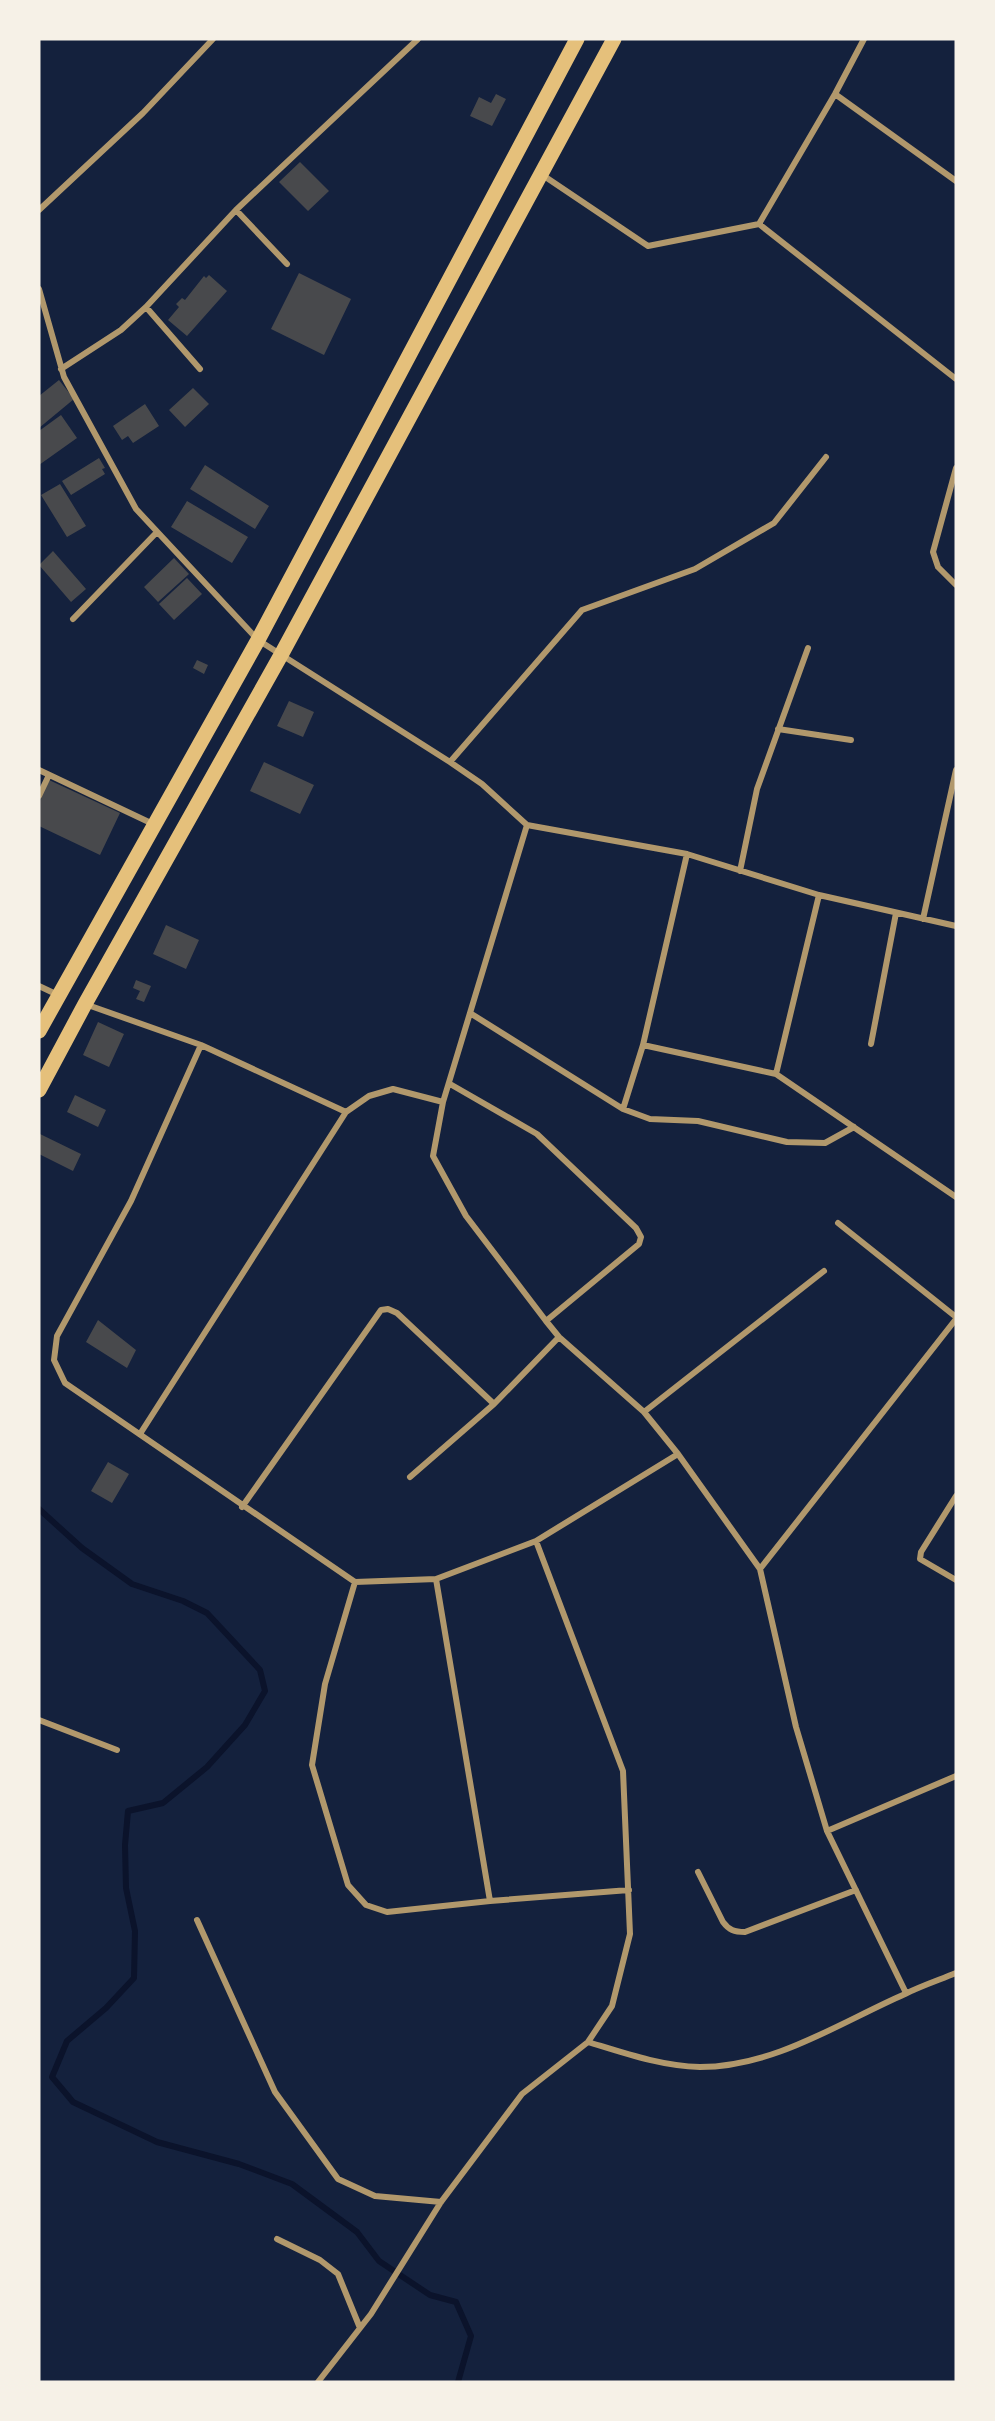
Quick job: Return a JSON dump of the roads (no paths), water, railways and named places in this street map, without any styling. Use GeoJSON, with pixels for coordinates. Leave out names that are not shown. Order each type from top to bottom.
{"type":"FeatureCollection","features":[{"type":"Feature","properties":{"kind":"main road"},"geometry":{"type":"LineString","coordinates":[[39,1031],[258,640],[577,39]]}},
{"type":"Feature","properties":{"kind":"main road"},"geometry":{"type":"LineString","coordinates":[[39,1090],[281,655],[614,39]]}},
{"type":"Feature","properties":{"kind":"street"},"geometry":{"type":"LineString","coordinates":[[39,210],[143,113],[213,39]]}},
{"type":"Feature","properties":{"kind":"street"},"geometry":{"type":"LineString","coordinates":[[62,369],[121,330],[146,307],[236,210],[418,39]]}},
{"type":"Feature","properties":{"kind":"street"},"geometry":{"type":"LineString","coordinates":[[541,173],[648,246],[759,224],[835,94],[864,39]]}},
{"type":"Feature","properties":{"kind":"street"},"geometry":{"type":"LineString","coordinates":[[835,94],[956,181]]}},
{"type":"Feature","properties":{"kind":"street"},"geometry":{"type":"LineString","coordinates":[[236,210],[287,264]]}},
{"type":"Feature","properties":{"kind":"street"},"geometry":{"type":"LineString","coordinates":[[759,224],[956,379]]}},
{"type":"Feature","properties":{"kind":"street"},"geometry":{"type":"LineString","coordinates":[[39,289],[62,369],[136,509],[258,640],[482,784],[527,825],[687,854],[819,895],[956,926]]}},
{"type":"Feature","properties":{"kind":"street"},"geometry":{"type":"LineString","coordinates":[[146,307],[200,369]]}},
{"type":"Feature","properties":{"kind":"street"},"geometry":{"type":"LineString","coordinates":[[450,762],[582,610],[695,569],[774,523],[826,457]]}},
{"type":"Feature","properties":{"kind":"street"},"geometry":{"type":"LineString","coordinates":[[956,468],[933,552],[943,575],[956,585]]}},
{"type":"Feature","properties":{"kind":"street"},"geometry":{"type":"LineString","coordinates":[[73,619],[157,532]]}},
{"type":"Feature","properties":{"kind":"street"},"geometry":{"type":"LineString","coordinates":[[740,871],[757,789],[808,648]]}},
{"type":"Feature","properties":{"kind":"street"},"geometry":{"type":"LineString","coordinates":[[778,729],[851,740]]}},
{"type":"Feature","properties":{"kind":"street"},"geometry":{"type":"LineString","coordinates":[[39,770],[153,825]]}},
{"type":"Feature","properties":{"kind":"street"},"geometry":{"type":"LineString","coordinates":[[923,919],[956,770]]}},
{"type":"Feature","properties":{"kind":"street"},"geometry":{"type":"LineString","coordinates":[[39,796],[49,775]]}},
{"type":"Feature","properties":{"kind":"street"},"geometry":{"type":"LineString","coordinates":[[527,825],[443,1102],[433,1156],[466,1216],[546,1322],[559,1337],[644,1412],[678,1454],[760,1569],[796,1727],[827,1831],[906,1993]]}},
{"type":"Feature","properties":{"kind":"street"},"geometry":{"type":"LineString","coordinates":[[623,1109],[643,1045],[687,854]]}},
{"type":"Feature","properties":{"kind":"street"},"geometry":{"type":"LineString","coordinates":[[776,1074],[819,895]]}},
{"type":"Feature","properties":{"kind":"street"},"geometry":{"type":"LineString","coordinates":[[871,1044],[896,913]]}},
{"type":"Feature","properties":{"kind":"street"},"geometry":{"type":"LineString","coordinates":[[39,986],[59,996]]}},
{"type":"Feature","properties":{"kind":"street"},"geometry":{"type":"LineString","coordinates":[[85,1004],[201,1045],[346,1112]]}},
{"type":"Feature","properties":{"kind":"street"},"geometry":{"type":"LineString","coordinates":[[470,1013],[623,1109],[650,1119],[699,1122],[787,1142],[825,1143],[854,1126]]}},
{"type":"Feature","properties":{"kind":"street"},"geometry":{"type":"LineString","coordinates":[[201,1045],[131,1201],[57,1336],[54,1360],[65,1383],[242,1507],[355,1582],[436,1579],[536,1541],[678,1454]]}},
{"type":"Feature","properties":{"kind":"street"},"geometry":{"type":"LineString","coordinates":[[643,1045],[776,1074],[956,1197]]}},
{"type":"Feature","properties":{"kind":"street"},"geometry":{"type":"LineString","coordinates":[[450,1084],[537,1134],[636,1227],[641,1237],[639,1244],[546,1322]]}},
{"type":"Feature","properties":{"kind":"street"},"geometry":{"type":"LineString","coordinates":[[140,1434],[346,1112],[369,1096],[393,1089],[443,1102]]}},
{"type":"Feature","properties":{"kind":"street"},"geometry":{"type":"LineString","coordinates":[[760,1569],[956,1318],[838,1223]]}},
{"type":"Feature","properties":{"kind":"street"},"geometry":{"type":"LineString","coordinates":[[644,1412],[824,1271]]}},
{"type":"Feature","properties":{"kind":"street"},"geometry":{"type":"LineString","coordinates":[[242,1507],[381,1310],[388,1309],[397,1313],[494,1404]]}},
{"type":"Feature","properties":{"kind":"street"},"geometry":{"type":"LineString","coordinates":[[410,1478],[494,1404],[559,1337]]}},
{"type":"Feature","properties":{"kind":"street"},"geometry":{"type":"LineString","coordinates":[[956,1496],[921,1552],[920,1559],[956,1580]]}},
{"type":"Feature","properties":{"kind":"street"},"geometry":{"type":"LineString","coordinates":[[318,2382],[371,2314],[441,2202],[522,2094],[588,2042],[612,2006],[630,1934],[623,1771],[536,1541]]}},
{"type":"Feature","properties":{"kind":"street"},"geometry":{"type":"LineString","coordinates":[[436,1579],[490,1901]]}},
{"type":"Feature","properties":{"kind":"street"},"geometry":{"type":"LineString","coordinates":[[355,1582],[325,1684],[312,1765],[348,1885],[366,1905],[387,1912],[629,1890]]}},
{"type":"Feature","properties":{"kind":"street"},"geometry":{"type":"LineString","coordinates":[[39,1720],[117,1750]]}},
{"type":"Feature","properties":{"kind":"street"},"geometry":{"type":"LineString","coordinates":[[827,1831],[956,1776]]}},
{"type":"Feature","properties":{"kind":"street"},"geometry":{"type":"LineString","coordinates":[[698,1872],[723,1922],[735,1932],[745,1932],[855,1890]]}},
{"type":"Feature","properties":{"kind":"street"},"geometry":{"type":"LineString","coordinates":[[196,1920],[275,2092],[338,2179],[375,2196],[441,2202]]}},
{"type":"Feature","properties":{"kind":"street"},"geometry":{"type":"LineString","coordinates":[[588,2042],[669,2064],[701,2067],[759,2059],[813,2038],[906,1993],[956,1973]]}},
{"type":"Feature","properties":{"kind":"street"},"geometry":{"type":"LineString","coordinates":[[277,2239],[320,2260],[338,2274],[360,2328]]}},
{"type":"Feature","properties":{"kind":"waterway"},"geometry":{"type":"LineString","coordinates":[[39,1509],[82,1548],[132,1584],[183,1601],[207,1613],[260,1670],[265,1691],[245,1725],[207,1767],[163,1803],[128,1811],[125,1845],[126,1888],[135,1931],[134,1978],[106,2008],[67,2041],[52,2077],[73,2102],[157,2142],[239,2164],[292,2184],[357,2232],[379,2261],[430,2295],[456,2302],[471,2336],[458,2382]]}}]}
